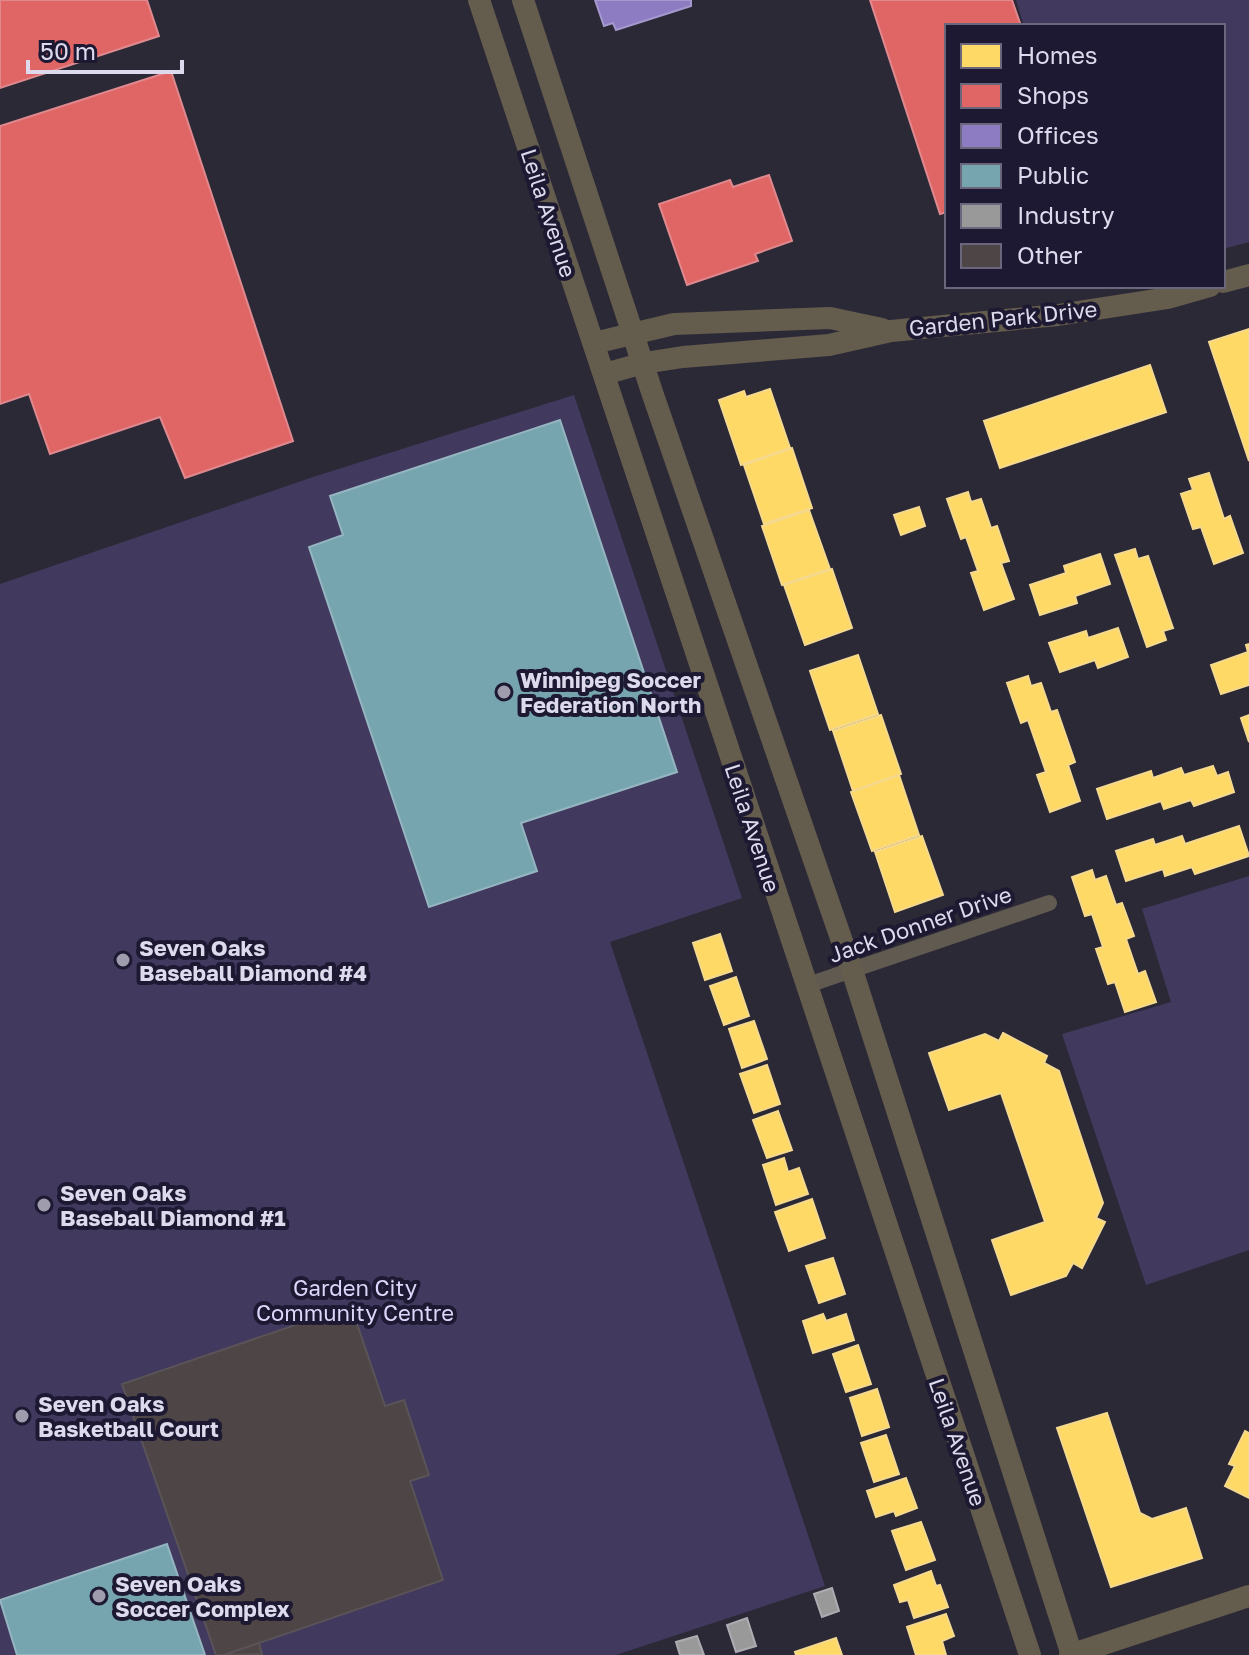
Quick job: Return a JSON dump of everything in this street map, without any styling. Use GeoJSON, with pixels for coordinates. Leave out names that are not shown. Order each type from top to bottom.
{"type":"FeatureCollection","features":[{"type":"Feature","properties":{"kind":"main road","name":"Leila Avenue"},"geometry":{"type":"LineString","coordinates":[[479,0],[1030,1655]]}},
{"type":"Feature","properties":{"kind":"main road","name":"Leila Avenue"},"geometry":{"type":"LineString","coordinates":[[523,0],[852,970],[1071,1655]]}},
{"type":"Feature","properties":{"kind":"main road"},"geometry":{"type":"LineString","coordinates":[[1225,281],[1249,275]]}},
{"type":"Feature","properties":{"kind":"main road","name":"Garden Park Drive"},"geometry":{"type":"LineString","coordinates":[[604,374],[683,357],[829,345],[891,331],[1058,315],[1168,298],[1203,288]]}},
{"type":"Feature","properties":{"kind":"main road","name":"Garden Park Drive"},"geometry":{"type":"LineString","coordinates":[[594,343],[674,324],[830,318],[891,331]]}},
{"type":"Feature","properties":{"kind":"main road"},"geometry":{"type":"LineString","coordinates":[[1071,1655],[1249,1596]]}},
{"type":"Feature","properties":{"kind":"street","name":"Jack Donner Drive"},"geometry":{"type":"LineString","coordinates":[[805,986],[1049,903]]}},
{"type":"Feature","properties":{"kind":"green space"},"geometry":{"type":"Polygon","coordinates":[[[1016,0],[1249,0],[1249,242],[1225,248],[1225,24],[1023,24],[1016,0]]]}},
{"type":"Feature","properties":{"kind":"green space","name":"Garden City Community Centre"},"geometry":{"type":"Polygon","coordinates":[[[574,395],[742,898],[610,942],[825,1586],[616,1655],[0,1655],[0,584],[313,477],[574,395]]]}},
{"type":"Feature","properties":{"kind":"green space"},"geometry":{"type":"Polygon","coordinates":[[[1249,876],[1249,1250],[1146,1285],[1062,1034],[1171,1002],[1142,909],[1249,876]]]}},
{"type":"Feature","properties":{"kind":"building: Homes"},"geometry":{"type":"Polygon","coordinates":[[[1249,329],[1249,461],[1209,342],[1249,329]]]}},
{"type":"Feature","properties":{"kind":"building: Homes"},"geometry":{"type":"Polygon","coordinates":[[[1150,365],[1166,412],[1000,468],[984,421],[1150,365]]]}},
{"type":"Feature","properties":{"kind":"building: Homes"},"geometry":{"type":"Polygon","coordinates":[[[770,389],[790,448],[741,465],[719,400],[744,391],[746,397],[770,389]]]}},
{"type":"Feature","properties":{"kind":"building: Homes"},"geometry":{"type":"Polygon","coordinates":[[[792,448],[812,508],[764,524],[744,465],[792,448]]]}},
{"type":"Feature","properties":{"kind":"building: Homes"},"geometry":{"type":"Polygon","coordinates":[[[1209,473],[1224,519],[1230,516],[1243,553],[1214,564],[1201,527],[1193,529],[1181,494],[1193,490],[1189,479],[1209,473]]]}},
{"type":"Feature","properties":{"kind":"building: Homes"},"geometry":{"type":"Polygon","coordinates":[[[968,492],[971,502],[981,499],[991,528],[997,526],[1009,561],[1001,563],[1014,599],[984,610],[971,573],[978,571],[966,537],[961,539],[947,499],[968,492]]]}},
{"type":"Feature","properties":{"kind":"building: Homes"},"geometry":{"type":"Polygon","coordinates":[[[919,507],[925,526],[901,535],[894,515],[919,507]]]}},
{"type":"Feature","properties":{"kind":"building: Homes"},"geometry":{"type":"Polygon","coordinates":[[[809,510],[830,569],[782,585],[762,526],[809,510]]]}},
{"type":"Feature","properties":{"kind":"building: Homes"},"geometry":{"type":"Polygon","coordinates":[[[1135,549],[1138,559],[1148,556],[1173,628],[1163,631],[1166,640],[1147,647],[1115,555],[1135,549]]]}},
{"type":"Feature","properties":{"kind":"building: Homes"},"geometry":{"type":"Polygon","coordinates":[[[1100,554],[1110,584],[1075,596],[1077,603],[1040,615],[1030,585],[1066,573],[1064,566],[1100,554]]]}},
{"type":"Feature","properties":{"kind":"building: Homes"},"geometry":{"type":"Polygon","coordinates":[[[832,569],[852,628],[805,645],[784,585],[832,569]]]}},
{"type":"Feature","properties":{"kind":"building: Homes"},"geometry":{"type":"Polygon","coordinates":[[[1118,628],[1128,657],[1098,668],[1095,660],[1060,672],[1049,643],[1086,631],[1088,638],[1118,628]]]}},
{"type":"Feature","properties":{"kind":"building: Homes"},"geometry":{"type":"Polygon","coordinates":[[[1249,644],[1249,685],[1221,694],[1211,665],[1248,652],[1246,645],[1249,644]]]}},
{"type":"Feature","properties":{"kind":"building: Homes"},"geometry":{"type":"Polygon","coordinates":[[[858,655],[878,714],[830,730],[810,671],[858,655]]]}},
{"type":"Feature","properties":{"kind":"building: Homes"},"geometry":{"type":"Polygon","coordinates":[[[1028,676],[1031,686],[1041,683],[1051,712],[1057,710],[1075,762],[1068,765],[1080,801],[1050,812],[1037,775],[1046,772],[1028,720],[1021,723],[1007,683],[1028,676]]]}},
{"type":"Feature","properties":{"kind":"building: Homes"},"geometry":{"type":"Polygon","coordinates":[[[881,715],[901,774],[853,791],[833,731],[881,715]]]}},
{"type":"Feature","properties":{"kind":"building: Homes"},"geometry":{"type":"Polygon","coordinates":[[[1249,715],[1249,742],[1241,718],[1249,715]]]}},
{"type":"Feature","properties":{"kind":"building: Homes"},"geometry":{"type":"Polygon","coordinates":[[[1213,766],[1217,776],[1228,772],[1234,792],[1194,806],[1191,800],[1164,809],[1161,801],[1107,819],[1097,789],[1151,771],[1153,778],[1181,768],[1184,775],[1213,766]]]}},
{"type":"Feature","properties":{"kind":"building: Homes"},"geometry":{"type":"Polygon","coordinates":[[[899,775],[919,835],[872,851],[851,792],[899,775]]]}},
{"type":"Feature","properties":{"kind":"building: Homes"},"geometry":{"type":"Polygon","coordinates":[[[1239,826],[1249,856],[1195,874],[1192,867],[1165,876],[1163,869],[1126,881],[1116,851],[1153,839],[1155,845],[1182,836],[1185,844],[1239,826]]]}},
{"type":"Feature","properties":{"kind":"building: Homes"},"geometry":{"type":"Polygon","coordinates":[[[922,836],[943,895],[895,912],[875,852],[922,836]]]}},
{"type":"Feature","properties":{"kind":"building: Homes"},"geometry":{"type":"Polygon","coordinates":[[[1092,870],[1095,880],[1106,876],[1116,905],[1122,903],[1134,936],[1126,939],[1138,974],[1145,971],[1156,1002],[1125,1012],[1115,982],[1108,984],[1096,949],[1103,947],[1092,914],[1085,916],[1072,877],[1092,870]]]}},
{"type":"Feature","properties":{"kind":"building: Homes"},"geometry":{"type":"Polygon","coordinates":[[[720,934],[732,971],[705,980],[693,943],[720,934]]]}},
{"type":"Feature","properties":{"kind":"building: Homes"},"geometry":{"type":"Polygon","coordinates":[[[736,977],[749,1016],[724,1025],[710,986],[736,977]]]}},
{"type":"Feature","properties":{"kind":"building: Homes"},"geometry":{"type":"Polygon","coordinates":[[[754,1021],[767,1059],[742,1068],[729,1029],[754,1021]]]}},
{"type":"Feature","properties":{"kind":"building: Homes"},"geometry":{"type":"Polygon","coordinates":[[[1003,1033],[1047,1056],[1044,1063],[1059,1071],[1103,1203],[1096,1218],[1105,1222],[1082,1268],[1073,1263],[1066,1276],[1011,1295],[992,1240],[1045,1222],[1001,1093],[949,1110],[929,1053],[985,1034],[999,1041],[1003,1033]]]}},
{"type":"Feature","properties":{"kind":"building: Homes"},"geometry":{"type":"Polygon","coordinates":[[[767,1065],[780,1104],[754,1113],[740,1074],[767,1065]]]}},
{"type":"Feature","properties":{"kind":"building: Homes"},"geometry":{"type":"Polygon","coordinates":[[[778,1111],[792,1150],[767,1158],[753,1120],[778,1111]]]}},
{"type":"Feature","properties":{"kind":"building: Homes"},"geometry":{"type":"Polygon","coordinates":[[[784,1158],[788,1172],[799,1168],[808,1194],[776,1205],[763,1165],[784,1158]]]}},
{"type":"Feature","properties":{"kind":"building: Homes"},"geometry":{"type":"Polygon","coordinates":[[[812,1199],[825,1238],[789,1251],[775,1212],[812,1199]]]}},
{"type":"Feature","properties":{"kind":"building: Homes"},"geometry":{"type":"Polygon","coordinates":[[[833,1258],[845,1294],[819,1303],[806,1266],[833,1258]]]}},
{"type":"Feature","properties":{"kind":"building: Homes"},"geometry":{"type":"Polygon","coordinates":[[[823,1314],[826,1321],[846,1314],[854,1340],[813,1353],[803,1321],[823,1314]]]}},
{"type":"Feature","properties":{"kind":"building: Homes"},"geometry":{"type":"Polygon","coordinates":[[[858,1345],[871,1384],[846,1392],[833,1354],[858,1345]]]}},
{"type":"Feature","properties":{"kind":"building: Homes"},"geometry":{"type":"Polygon","coordinates":[[[877,1389],[889,1427],[862,1436],[850,1398],[877,1389]]]}},
{"type":"Feature","properties":{"kind":"building: Homes"},"geometry":{"type":"Polygon","coordinates":[[[1107,1413],[1140,1513],[1152,1519],[1186,1508],[1202,1558],[1111,1587],[1057,1428],[1107,1413]]]}},
{"type":"Feature","properties":{"kind":"building: Homes"},"geometry":{"type":"Polygon","coordinates":[[[1245,1431],[1249,1433],[1249,1498],[1225,1486],[1235,1466],[1229,1464],[1245,1431]]]}},
{"type":"Feature","properties":{"kind":"building: Homes"},"geometry":{"type":"Polygon","coordinates":[[[886,1435],[899,1474],[874,1482],[861,1443],[886,1435]]]}},
{"type":"Feature","properties":{"kind":"building: Homes"},"geometry":{"type":"Polygon","coordinates":[[[906,1478],[917,1508],[896,1516],[894,1511],[876,1517],[867,1491],[906,1478]]]}},
{"type":"Feature","properties":{"kind":"building: Homes"},"geometry":{"type":"Polygon","coordinates":[[[921,1522],[935,1560],[906,1570],[892,1531],[921,1522]]]}},
{"type":"Feature","properties":{"kind":"building: Homes"},"geometry":{"type":"Polygon","coordinates":[[[931,1571],[948,1607],[914,1618],[908,1600],[900,1602],[894,1585],[931,1571]]]}},
{"type":"Feature","properties":{"kind":"building: Homes"},"geometry":{"type":"Polygon","coordinates":[[[946,1614],[954,1636],[942,1641],[946,1655],[916,1655],[907,1627],[946,1614]]]}},
{"type":"Feature","properties":{"kind":"building: Homes"},"geometry":{"type":"Polygon","coordinates":[[[836,1638],[842,1655],[796,1655],[795,1652],[836,1638]]]}},
{"type":"Feature","properties":{"kind":"building: Shops"},"geometry":{"type":"Polygon","coordinates":[[[0,0],[147,0],[159,36],[0,88],[0,0]]]}},
{"type":"Feature","properties":{"kind":"building: Shops"},"geometry":{"type":"Polygon","coordinates":[[[870,0],[1012,0],[1020,24],[945,24],[945,213],[940,214],[870,0]]]}},
{"type":"Feature","properties":{"kind":"building: Shops"},"geometry":{"type":"Polygon","coordinates":[[[171,71],[293,441],[185,478],[160,417],[50,454],[29,394],[0,404],[0,126],[171,71]]]}},
{"type":"Feature","properties":{"kind":"building: Shops"},"geometry":{"type":"Polygon","coordinates":[[[769,175],[792,241],[755,254],[758,261],[687,285],[659,204],[730,180],[733,187],[769,175]]]}},
{"type":"Feature","properties":{"kind":"building: Offices"},"geometry":{"type":"Polygon","coordinates":[[[595,0],[691,0],[691,6],[616,30],[613,23],[604,26],[595,0]]]}},
{"type":"Feature","properties":{"kind":"building: Public","name":"Winnipeg Soccer Federation North"},"geometry":{"type":"Polygon","coordinates":[[[560,420],[677,772],[521,823],[537,871],[429,907],[309,547],[343,535],[330,496],[560,420]]]}},
{"type":"Feature","properties":{"kind":"building: Public","name":"Seven Oaks Soccer Complex"},"geometry":{"type":"Polygon","coordinates":[[[167,1544],[205,1655],[17,1655],[0,1600],[167,1544]]]}},
{"type":"Feature","properties":{"kind":"building: Industry"},"geometry":{"type":"Polygon","coordinates":[[[832,1588],[839,1611],[822,1617],[814,1594],[832,1588]]]}},
{"type":"Feature","properties":{"kind":"building: Industry"},"geometry":{"type":"Polygon","coordinates":[[[747,1618],[756,1646],[736,1652],[727,1625],[747,1618]]]}},
{"type":"Feature","properties":{"kind":"building: Industry"},"geometry":{"type":"Polygon","coordinates":[[[697,1636],[704,1655],[680,1655],[676,1642],[697,1636]]]}},
{"type":"Feature","properties":{"kind":"building: Other"},"geometry":{"type":"Polygon","coordinates":[[[351,1306],[385,1406],[404,1400],[429,1475],[410,1481],[443,1580],[224,1655],[216,1655],[122,1384],[351,1306]]]}},
{"type":"Feature","properties":{"kind":"building: Other"},"geometry":{"type":"Polygon","coordinates":[[[259,1643],[262,1654],[224,1655],[259,1643]]]}},
{"type":"Feature","properties":{"kind":"place","name":"Winnipeg Soccer Federation North"},"geometry":{"type":"Point","coordinates":[504,692]}},
{"type":"Feature","properties":{"kind":"place","name":"Seven Oaks Baseball Diamond #4"},"geometry":{"type":"Point","coordinates":[123,960]}},
{"type":"Feature","properties":{"kind":"place","name":"Seven Oaks Baseball Diamond #1"},"geometry":{"type":"Point","coordinates":[44,1205]}},
{"type":"Feature","properties":{"kind":"place","name":"Seven Oaks Basketball Court"},"geometry":{"type":"Point","coordinates":[22,1416]}},
{"type":"Feature","properties":{"kind":"place","name":"Seven Oaks Soccer Complex"},"geometry":{"type":"Point","coordinates":[99,1596]}}]}
